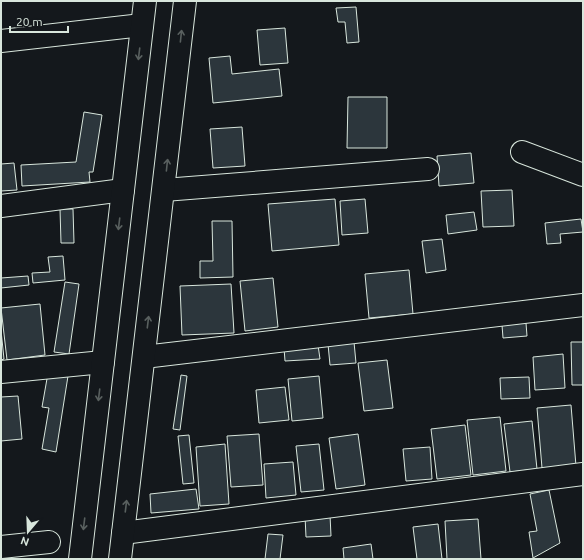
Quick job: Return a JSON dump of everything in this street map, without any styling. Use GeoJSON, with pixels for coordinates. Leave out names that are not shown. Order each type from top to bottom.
{"type":"FeatureCollection","features":[{"type":"Feature","properties":{"kind":"street"},"geometry":{"type":"LineString","coordinates":[[80,559],[145,1]]}},
{"type":"Feature","properties":{"kind":"street"},"geometry":{"type":"LineString","coordinates":[[120,559],[185,1]]}},
{"type":"Feature","properties":{"kind":"street"},"geometry":{"type":"LineString","coordinates":[[1,41],[142,25]]}},
{"type":"Feature","properties":{"kind":"street"},"geometry":{"type":"LineString","coordinates":[[522,152],[583,175]]}},
{"type":"Feature","properties":{"kind":"street"},"geometry":{"type":"LineString","coordinates":[[164,190],[428,169]]}},
{"type":"Feature","properties":{"kind":"street"},"geometry":{"type":"LineString","coordinates":[[1,206],[123,190]]}},
{"type":"Feature","properties":{"kind":"street"},"geometry":{"type":"LineString","coordinates":[[144,357],[583,305]]}},
{"type":"Feature","properties":{"kind":"street"},"geometry":{"type":"LineString","coordinates":[[1,372],[103,362]]}},
{"type":"Feature","properties":{"kind":"street"},"geometry":{"type":"LineString","coordinates":[[123,533],[583,474]]}},
{"type":"Feature","properties":{"kind":"street"},"geometry":{"type":"LineString","coordinates":[[1,547],[49,542]]}},
{"type":"Feature","properties":{"kind":"building"},"geometry":{"type":"Polygon","coordinates":[[[356,7],[359,42],[347,43],[345,22],[338,22],[336,8],[356,7]]]}},
{"type":"Feature","properties":{"kind":"building"},"geometry":{"type":"Polygon","coordinates":[[[285,28],[288,63],[260,65],[257,30],[285,28]]]}},
{"type":"Feature","properties":{"kind":"building"},"geometry":{"type":"Polygon","coordinates":[[[230,56],[232,74],[279,69],[282,96],[213,103],[209,58],[230,56]]]}},
{"type":"Feature","properties":{"kind":"building"},"geometry":{"type":"Polygon","coordinates":[[[348,97],[387,97],[387,148],[347,148],[348,97]]]}},
{"type":"Feature","properties":{"kind":"building"},"geometry":{"type":"Polygon","coordinates":[[[84,112],[102,115],[93,172],[89,172],[90,182],[22,186],[21,165],[76,162],[84,112]]]}},
{"type":"Feature","properties":{"kind":"building"},"geometry":{"type":"Polygon","coordinates":[[[242,127],[245,166],[213,168],[210,129],[242,127]]]}},
{"type":"Feature","properties":{"kind":"building"},"geometry":{"type":"Polygon","coordinates":[[[471,153],[474,183],[439,186],[437,156],[471,153]]]}},
{"type":"Feature","properties":{"kind":"building"},"geometry":{"type":"Polygon","coordinates":[[[14,163],[17,190],[1,191],[1,164],[14,163]]]}},
{"type":"Feature","properties":{"kind":"building"},"geometry":{"type":"Polygon","coordinates":[[[512,190],[514,226],[483,227],[481,191],[512,190]]]}},
{"type":"Feature","properties":{"kind":"building"},"geometry":{"type":"Polygon","coordinates":[[[335,199],[339,245],[272,251],[268,204],[335,199]]]}},
{"type":"Feature","properties":{"kind":"building"},"geometry":{"type":"Polygon","coordinates":[[[365,199],[368,233],[342,235],[340,201],[365,199]]]}},
{"type":"Feature","properties":{"kind":"building"},"geometry":{"type":"Polygon","coordinates":[[[60,209],[73,209],[74,243],[61,243],[60,209]]]}},
{"type":"Feature","properties":{"kind":"building"},"geometry":{"type":"Polygon","coordinates":[[[474,212],[477,230],[448,234],[446,215],[474,212]]]}},
{"type":"Feature","properties":{"kind":"building"},"geometry":{"type":"Polygon","coordinates":[[[581,219],[583,232],[560,234],[561,243],[547,244],[545,223],[581,219]]]}},
{"type":"Feature","properties":{"kind":"building"},"geometry":{"type":"Polygon","coordinates":[[[212,221],[232,221],[233,277],[200,278],[200,261],[213,261],[212,221]]]}},
{"type":"Feature","properties":{"kind":"building"},"geometry":{"type":"Polygon","coordinates":[[[442,239],[446,270],[426,273],[422,241],[442,239]]]}},
{"type":"Feature","properties":{"kind":"building"},"geometry":{"type":"Polygon","coordinates":[[[63,256],[65,280],[33,283],[32,273],[50,272],[48,257],[63,256]]]}},
{"type":"Feature","properties":{"kind":"building"},"geometry":{"type":"Polygon","coordinates":[[[409,270],[413,314],[369,318],[365,274],[409,270]]]}},
{"type":"Feature","properties":{"kind":"building"},"geometry":{"type":"Polygon","coordinates":[[[28,276],[29,285],[1,288],[1,278],[28,276]]]}},
{"type":"Feature","properties":{"kind":"building"},"geometry":{"type":"Polygon","coordinates":[[[273,278],[278,327],[245,331],[240,281],[273,278]]]}},
{"type":"Feature","properties":{"kind":"building"},"geometry":{"type":"Polygon","coordinates":[[[65,282],[79,284],[69,354],[54,352],[65,282]]]}},
{"type":"Feature","properties":{"kind":"building"},"geometry":{"type":"Polygon","coordinates":[[[231,284],[234,333],[182,335],[180,286],[231,284]]]}},
{"type":"Feature","properties":{"kind":"building"},"geometry":{"type":"Polygon","coordinates":[[[40,304],[45,355],[7,360],[1,308],[40,304]]]}},
{"type":"Feature","properties":{"kind":"building"},"geometry":{"type":"Polygon","coordinates":[[[526,323],[527,336],[503,338],[502,325],[526,323]]]}},
{"type":"Feature","properties":{"kind":"building"},"geometry":{"type":"Polygon","coordinates":[[[1,330],[4,359],[1,360],[1,330]]]}},
{"type":"Feature","properties":{"kind":"building"},"geometry":{"type":"Polygon","coordinates":[[[354,342],[356,363],[330,365],[328,344],[354,342]]]}},
{"type":"Feature","properties":{"kind":"building"},"geometry":{"type":"Polygon","coordinates":[[[571,342],[583,342],[583,385],[572,385],[571,342]]]}},
{"type":"Feature","properties":{"kind":"building"},"geometry":{"type":"Polygon","coordinates":[[[318,345],[320,359],[285,361],[284,348],[318,345]]]}},
{"type":"Feature","properties":{"kind":"building"},"geometry":{"type":"Polygon","coordinates":[[[563,354],[565,388],[535,390],[533,357],[563,354]]]}},
{"type":"Feature","properties":{"kind":"building"},"geometry":{"type":"Polygon","coordinates":[[[387,360],[393,408],[364,411],[358,363],[387,360]]]}},
{"type":"Feature","properties":{"kind":"building"},"geometry":{"type":"Polygon","coordinates":[[[48,373],[68,376],[56,452],[42,449],[49,408],[42,407],[48,373]]]}},
{"type":"Feature","properties":{"kind":"building"},"geometry":{"type":"Polygon","coordinates":[[[181,375],[187,376],[180,430],[173,429],[181,375]]]}},
{"type":"Feature","properties":{"kind":"building"},"geometry":{"type":"Polygon","coordinates":[[[319,376],[323,418],[292,421],[288,379],[319,376]]]}},
{"type":"Feature","properties":{"kind":"building"},"geometry":{"type":"Polygon","coordinates":[[[529,377],[530,398],[501,399],[500,378],[529,377]]]}},
{"type":"Feature","properties":{"kind":"building"},"geometry":{"type":"Polygon","coordinates":[[[285,387],[289,420],[259,423],[256,390],[285,387]]]}},
{"type":"Feature","properties":{"kind":"building"},"geometry":{"type":"Polygon","coordinates":[[[18,396],[22,439],[1,441],[1,397],[18,396]]]}},
{"type":"Feature","properties":{"kind":"building"},"geometry":{"type":"Polygon","coordinates":[[[571,405],[576,466],[542,468],[537,408],[571,405]]]}},
{"type":"Feature","properties":{"kind":"building"},"geometry":{"type":"Polygon","coordinates":[[[500,417],[506,471],[473,475],[467,420],[500,417]]]}},
{"type":"Feature","properties":{"kind":"building"},"geometry":{"type":"Polygon","coordinates":[[[532,421],[537,469],[510,472],[504,424],[532,421]]]}},
{"type":"Feature","properties":{"kind":"building"},"geometry":{"type":"Polygon","coordinates":[[[465,425],[471,475],[437,479],[431,429],[465,425]]]}},
{"type":"Feature","properties":{"kind":"building"},"geometry":{"type":"Polygon","coordinates":[[[259,434],[263,485],[231,487],[227,436],[259,434]]]}},
{"type":"Feature","properties":{"kind":"building"},"geometry":{"type":"Polygon","coordinates":[[[358,434],[365,485],[336,489],[329,438],[358,434]]]}},
{"type":"Feature","properties":{"kind":"building"},"geometry":{"type":"Polygon","coordinates":[[[189,435],[194,483],[183,484],[178,436],[189,435]]]}},
{"type":"Feature","properties":{"kind":"building"},"geometry":{"type":"Polygon","coordinates":[[[225,444],[229,504],[200,506],[196,447],[225,444]]]}},
{"type":"Feature","properties":{"kind":"building"},"geometry":{"type":"Polygon","coordinates":[[[319,444],[324,490],[301,492],[296,446],[319,444]]]}},
{"type":"Feature","properties":{"kind":"building"},"geometry":{"type":"Polygon","coordinates":[[[430,447],[432,479],[406,481],[403,449],[430,447]]]}},
{"type":"Feature","properties":{"kind":"building"},"geometry":{"type":"Polygon","coordinates":[[[293,462],[296,495],[266,498],[264,464],[293,462]]]}},
{"type":"Feature","properties":{"kind":"building"},"geometry":{"type":"Polygon","coordinates":[[[196,489],[199,509],[151,513],[150,494],[196,489]]]}},
{"type":"Feature","properties":{"kind":"building"},"geometry":{"type":"Polygon","coordinates":[[[549,490],[560,543],[533,558],[529,532],[537,531],[530,494],[549,490]]]}},
{"type":"Feature","properties":{"kind":"building"},"geometry":{"type":"Polygon","coordinates":[[[330,515],[331,536],[306,537],[305,516],[330,515]]]}},
{"type":"Feature","properties":{"kind":"building"},"geometry":{"type":"Polygon","coordinates":[[[478,519],[481,559],[447,559],[445,521],[478,519]]]}},
{"type":"Feature","properties":{"kind":"building"},"geometry":{"type":"Polygon","coordinates":[[[438,524],[442,559],[417,559],[413,527],[438,524]]]}},
{"type":"Feature","properties":{"kind":"building"},"geometry":{"type":"Polygon","coordinates":[[[268,534],[283,535],[280,559],[265,559],[268,534]]]}},
{"type":"Feature","properties":{"kind":"building"},"geometry":{"type":"Polygon","coordinates":[[[371,544],[373,559],[344,559],[343,548],[371,544]]]}}]}
